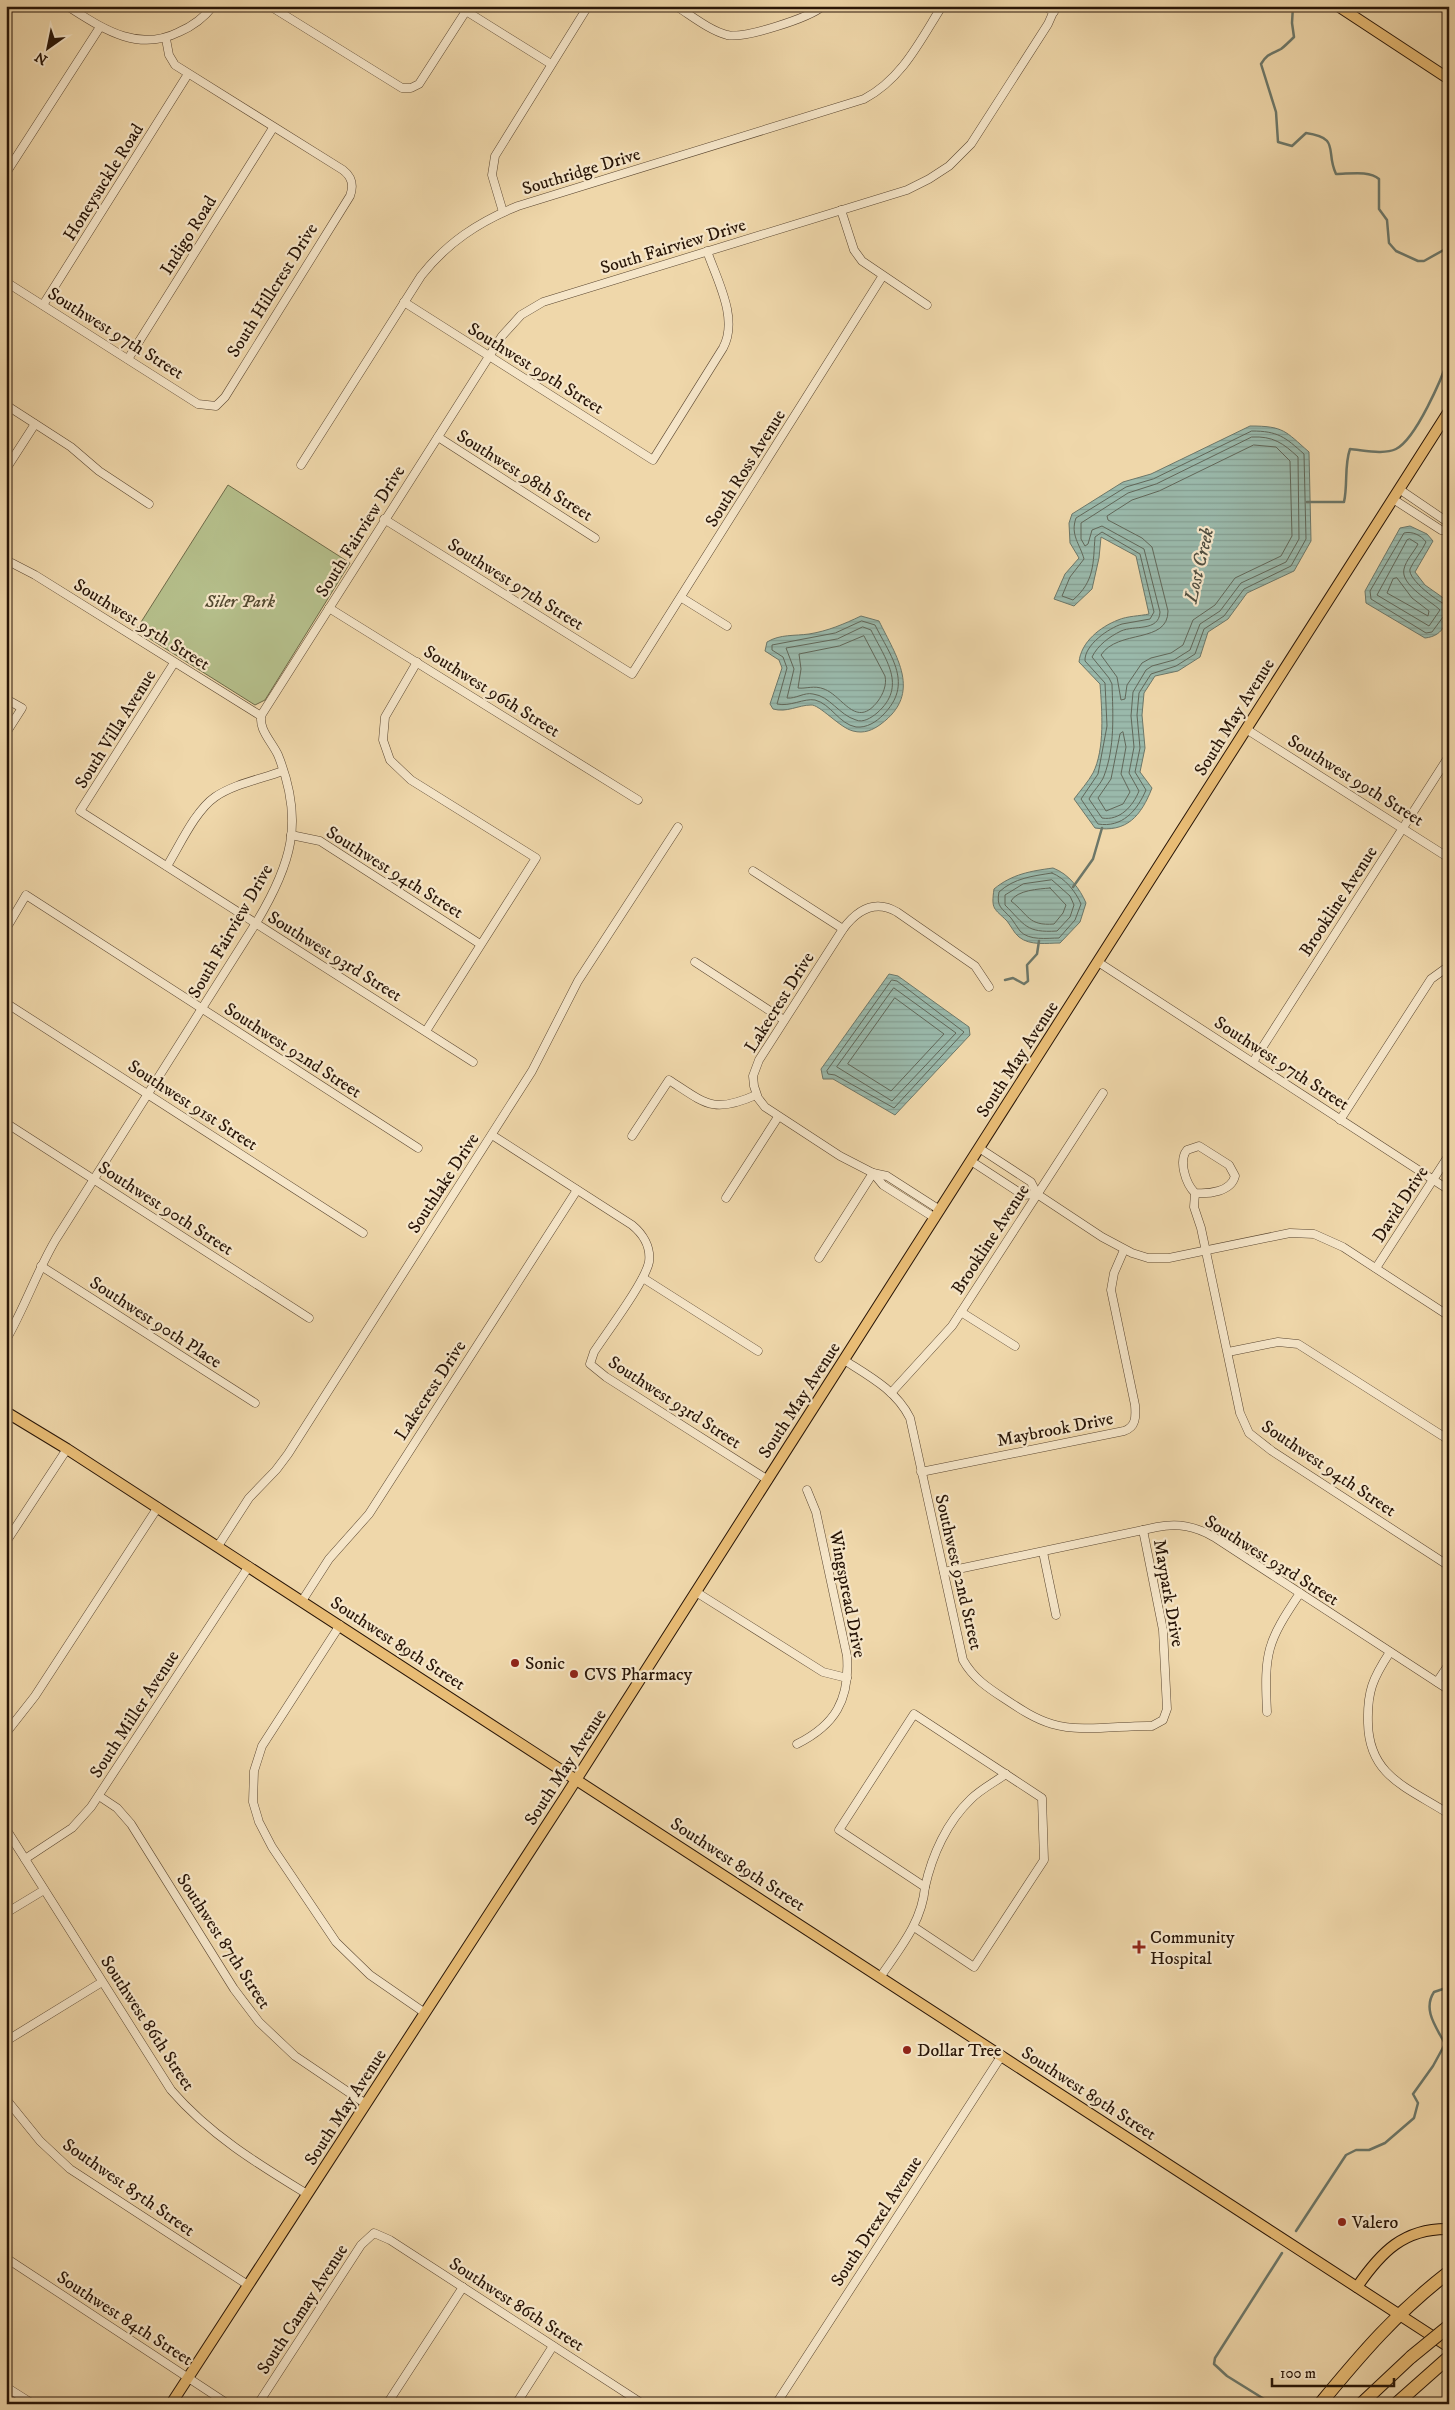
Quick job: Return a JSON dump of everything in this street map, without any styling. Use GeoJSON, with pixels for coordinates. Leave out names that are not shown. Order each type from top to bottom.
{"type":"FeatureCollection","features":[{"type":"Feature","properties":{"kind":"highway"},"geometry":{"type":"LineString","coordinates":[[1320,2404],[1386,2326],[1449,2272]]}},
{"type":"Feature","properties":{"kind":"highway"},"geometry":{"type":"LineString","coordinates":[[1361,2404],[1411,2357],[1449,2326]]}},
{"type":"Feature","properties":{"kind":"highway"},"geometry":{"type":"LineString","coordinates":[[1396,2404],[1449,2357]]}},
{"type":"Feature","properties":{"kind":"main road"},"geometry":{"type":"LineString","coordinates":[[1346,8],[1449,79]]}},
{"type":"Feature","properties":{"kind":"main road","name":"South May Avenue"},"geometry":{"type":"LineString","coordinates":[[171,2404],[578,1778],[1449,411]]}},
{"type":"Feature","properties":{"kind":"main road","name":"Southwest 89th Street"},"geometry":{"type":"LineString","coordinates":[[6,1412],[67,1449],[578,1778],[1449,2347]]}},
{"type":"Feature","properties":{"kind":"main road"},"geometry":{"type":"LineString","coordinates":[[1357,2287],[1377,2259],[1401,2240],[1417,2233],[1435,2229],[1449,2230]]}},
{"type":"Feature","properties":{"kind":"street"},"geometry":{"type":"LineString","coordinates":[[67,6],[100,27],[124,37],[166,39],[196,24],[212,6]]}},
{"type":"Feature","properties":{"kind":"street"},"geometry":{"type":"LineString","coordinates":[[270,6],[402,88],[411,88],[419,84],[466,11]]}},
{"type":"Feature","properties":{"kind":"street"},"geometry":{"type":"LineString","coordinates":[[458,6],[551,64]]}},
{"type":"Feature","properties":{"kind":"street"},"geometry":{"type":"LineString","coordinates":[[503,212],[495,189],[492,163],[501,144],[588,6]]}},
{"type":"Feature","properties":{"kind":"street"},"geometry":{"type":"LineString","coordinates":[[676,6],[714,29],[727,35],[738,36],[798,18],[822,6]]}},
{"type":"Feature","properties":{"kind":"street","name":"Southridge Drive"},"geometry":{"type":"LineString","coordinates":[[302,465],[427,268],[455,240],[475,226],[503,212],[864,99],[882,89],[904,67],[942,6]]}},
{"type":"Feature","properties":{"kind":"street"},"geometry":{"type":"LineString","coordinates":[[1044,6],[1055,9]]}},
{"type":"Feature","properties":{"kind":"street","name":"South Fairview Drive"},"geometry":{"type":"LineString","coordinates":[[6,1340],[20,1316],[41,1266],[256,923],[281,878],[288,859],[291,835],[291,807],[283,771],[274,746],[260,723],[261,716],[384,519],[438,438],[489,356],[515,320],[535,306],[918,185],[938,173],[963,153],[984,126],[1037,43],[1055,9]]}},
{"type":"Feature","properties":{"kind":"street"},"geometry":{"type":"LineString","coordinates":[[6,173],[100,27]]}},
{"type":"Feature","properties":{"kind":"street"},"geometry":{"type":"LineString","coordinates":[[166,39],[173,62],[188,74],[273,128]]}},
{"type":"Feature","properties":{"kind":"street","name":"Honeysuckle Road"},"geometry":{"type":"LineString","coordinates":[[43,305],[188,74]]}},
{"type":"Feature","properties":{"kind":"street","name":"South Hillcrest Drive"},"geometry":{"type":"LineString","coordinates":[[210,407],[216,406],[225,397],[350,196],[352,184],[350,176],[273,128]]}},
{"type":"Feature","properties":{"kind":"street","name":"Indigo Road"},"geometry":{"type":"LineString","coordinates":[[128,359],[273,128]]}},
{"type":"Feature","properties":{"kind":"street"},"geometry":{"type":"LineString","coordinates":[[841,210],[854,250],[868,267],[927,305]]}},
{"type":"Feature","properties":{"kind":"street","name":"Southwest 99th Street"},"geometry":{"type":"LineString","coordinates":[[404,302],[653,460],[723,348],[729,335],[727,312],[707,252]]}},
{"type":"Feature","properties":{"kind":"street","name":"South Ross Avenue"},"geometry":{"type":"LineString","coordinates":[[632,674],[682,598],[882,277]]}},
{"type":"Feature","properties":{"kind":"street","name":"Southwest 97th Street"},"geometry":{"type":"LineString","coordinates":[[6,282],[198,404],[210,407]]}},
{"type":"Feature","properties":{"kind":"street"},"geometry":{"type":"LineString","coordinates":[[6,405],[80,453],[99,471],[148,504]]}},
{"type":"Feature","properties":{"kind":"street"},"geometry":{"type":"LineString","coordinates":[[6,469],[35,424]]}},
{"type":"Feature","properties":{"kind":"street","name":"Southwest 98th Street"},"geometry":{"type":"LineString","coordinates":[[438,438],[595,538]]}},
{"type":"Feature","properties":{"kind":"street"},"geometry":{"type":"LineString","coordinates":[[1399,489],[1449,523]]}},
{"type":"Feature","properties":{"kind":"street"},"geometry":{"type":"LineString","coordinates":[[1393,499],[1441,530],[1449,531]]}},
{"type":"Feature","properties":{"kind":"street","name":"Southwest 97th Street"},"geometry":{"type":"LineString","coordinates":[[384,519],[632,674]]}},
{"type":"Feature","properties":{"kind":"street","name":"Southwest 95th Street"},"geometry":{"type":"LineString","coordinates":[[6,560],[28,570],[261,716]]}},
{"type":"Feature","properties":{"kind":"street"},"geometry":{"type":"LineString","coordinates":[[682,598],[726,626]]}},
{"type":"Feature","properties":{"kind":"street","name":"Southwest 96th Street"},"geometry":{"type":"LineString","coordinates":[[329,608],[638,800]]}},
{"type":"Feature","properties":{"kind":"street","name":"South Villa Avenue"},"geometry":{"type":"LineString","coordinates":[[80,811],[174,662]]}},
{"type":"Feature","properties":{"kind":"street"},"geometry":{"type":"LineString","coordinates":[[417,662],[385,717],[383,740],[390,760],[411,780],[536,858],[426,1031]]}},
{"type":"Feature","properties":{"kind":"street"},"geometry":{"type":"LineString","coordinates":[[6,699],[22,708],[6,733]]}},
{"type":"Feature","properties":{"kind":"street","name":"Southwest 99th Street"},"geometry":{"type":"LineString","coordinates":[[1246,729],[1449,858]]}},
{"type":"Feature","properties":{"kind":"street","name":"Brookline Avenue"},"geometry":{"type":"LineString","coordinates":[[1253,1062],[1449,756]]}},
{"type":"Feature","properties":{"kind":"street"},"geometry":{"type":"LineString","coordinates":[[167,866],[203,808],[212,800],[231,789],[283,771]]}},
{"type":"Feature","properties":{"kind":"street","name":"Southwest 93rd Street"},"geometry":{"type":"LineString","coordinates":[[80,811],[473,1062]]}},
{"type":"Feature","properties":{"kind":"street","name":"Southlake Drive"},"geometry":{"type":"LineString","coordinates":[[218,1546],[250,1498],[288,1454],[535,1067],[578,981],[678,827]]}},
{"type":"Feature","properties":{"kind":"street","name":"Southwest 94th Street"},"geometry":{"type":"LineString","coordinates":[[291,835],[320,841],[480,944]]}},
{"type":"Feature","properties":{"kind":"street"},"geometry":{"type":"LineString","coordinates":[[752,871],[843,929],[856,913],[867,908],[878,906],[894,910],[975,966],[989,987]]}},
{"type":"Feature","properties":{"kind":"street","name":"Southwest 92nd Street"},"geometry":{"type":"LineString","coordinates":[[6,929],[26,895],[418,1148]]}},
{"type":"Feature","properties":{"kind":"street","name":"Lakecrest Drive"},"geometry":{"type":"LineString","coordinates":[[756,1095],[753,1076],[755,1068],[843,929]]}},
{"type":"Feature","properties":{"kind":"street"},"geometry":{"type":"LineString","coordinates":[[694,962],[784,1020]]}},
{"type":"Feature","properties":{"kind":"street","name":"Southwest 97th Street"},"geometry":{"type":"LineString","coordinates":[[1098,962],[1449,1190]]}},
{"type":"Feature","properties":{"kind":"street"},"geometry":{"type":"LineString","coordinates":[[1340,1120],[1430,979],[1449,966]]}},
{"type":"Feature","properties":{"kind":"street","name":"Southwest 91st Street"},"geometry":{"type":"LineString","coordinates":[[6,1003],[363,1233]]}},
{"type":"Feature","properties":{"kind":"street"},"geometry":{"type":"LineString","coordinates":[[632,1136],[669,1080],[710,1104],[727,1106],[756,1095],[764,1107],[778,1117],[840,1156],[873,1173],[887,1176],[937,1214]]}},
{"type":"Feature","properties":{"kind":"street","name":"Brookline Avenue"},"geometry":{"type":"LineString","coordinates":[[892,1393],[932,1350],[961,1312],[1102,1093]]}},
{"type":"Feature","properties":{"kind":"street"},"geometry":{"type":"LineString","coordinates":[[726,1198],[778,1117]]}},
{"type":"Feature","properties":{"kind":"street","name":"Southwest 90th Street"},"geometry":{"type":"LineString","coordinates":[[6,1123],[309,1318]]}},
{"type":"Feature","properties":{"kind":"street","name":"Southwest 93rd Street"},"geometry":{"type":"LineString","coordinates":[[492,1135],[632,1225],[641,1232],[644,1238],[649,1257],[643,1278],[594,1352],[590,1364],[606,1377],[768,1480]]}},
{"type":"Feature","properties":{"kind":"street","name":"Southwest 94th Street"},"geometry":{"type":"LineString","coordinates":[[1195,1194],[1205,1194],[1227,1188],[1232,1185],[1235,1176],[1229,1165],[1199,1146],[1187,1150],[1183,1159],[1189,1187],[1195,1194],[1194,1207],[1206,1250],[1244,1426],[1252,1437],[1449,1566]]}},
{"type":"Feature","properties":{"kind":"street"},"geometry":{"type":"LineString","coordinates":[[979,1148],[1031,1182],[1036,1194],[1124,1250],[1155,1258],[1169,1258],[1290,1233],[1308,1232],[1327,1238],[1449,1316]]}},
{"type":"Feature","properties":{"kind":"street","name":"David Drive"},"geometry":{"type":"LineString","coordinates":[[1376,1268],[1449,1155]]}},
{"type":"Feature","properties":{"kind":"street"},"geometry":{"type":"LineString","coordinates":[[970,1161],[1023,1195],[1036,1194]]}},
{"type":"Feature","properties":{"kind":"street"},"geometry":{"type":"LineString","coordinates":[[819,1258],[873,1173]]}},
{"type":"Feature","properties":{"kind":"street","name":"Lakecrest Drive"},"geometry":{"type":"LineString","coordinates":[[302,1600],[329,1559],[369,1514],[577,1190]]}},
{"type":"Feature","properties":{"kind":"street","name":"Maybrook Drive"},"geometry":{"type":"LineString","coordinates":[[921,1472],[1124,1431],[1132,1426],[1136,1418],[1135,1405],[1111,1290],[1114,1273],[1124,1250]]}},
{"type":"Feature","properties":{"kind":"street","name":"Southwest 90th Place"},"geometry":{"type":"LineString","coordinates":[[41,1266],[255,1403]]}},
{"type":"Feature","properties":{"kind":"street"},"geometry":{"type":"LineString","coordinates":[[643,1278],[758,1351]]}},
{"type":"Feature","properties":{"kind":"street"},"geometry":{"type":"LineString","coordinates":[[961,1312],[1014,1346]]}},
{"type":"Feature","properties":{"kind":"street"},"geometry":{"type":"LineString","coordinates":[[1228,1352],[1278,1342],[1298,1344],[1449,1440]]}},
{"type":"Feature","properties":{"kind":"street","name":"Southwest 92nd Street"},"geometry":{"type":"LineString","coordinates":[[844,1360],[892,1393],[910,1418],[963,1660],[974,1676],[991,1690],[1032,1716],[1060,1726],[1152,1726],[1163,1720]]}},
{"type":"Feature","properties":{"kind":"street"},"geometry":{"type":"LineString","coordinates":[[6,1542],[67,1449]]}},
{"type":"Feature","properties":{"kind":"street","name":"Wingspread Drive"},"geometry":{"type":"LineString","coordinates":[[797,1744],[820,1732],[830,1721],[844,1697],[847,1678],[847,1656],[816,1512],[807,1490]]}},
{"type":"Feature","properties":{"kind":"street"},"geometry":{"type":"LineString","coordinates":[[6,1733],[35,1696],[158,1508]]}},
{"type":"Feature","properties":{"kind":"street","name":"Southwest 93rd Street"},"geometry":{"type":"LineString","coordinates":[[944,1572],[1143,1530],[1177,1525],[1202,1530],[1449,1690]]}},
{"type":"Feature","properties":{"kind":"street","name":"Maypark Drive"},"geometry":{"type":"LineString","coordinates":[[1143,1530],[1163,1630],[1167,1710],[1163,1720]]}},
{"type":"Feature","properties":{"kind":"street"},"geometry":{"type":"LineString","coordinates":[[1044,1552],[1056,1614]]}},
{"type":"Feature","properties":{"kind":"street","name":"South Miller Avenue"},"geometry":{"type":"LineString","coordinates":[[25,1859],[72,1828],[99,1796],[249,1566]]}},
{"type":"Feature","properties":{"kind":"street"},"geometry":{"type":"LineString","coordinates":[[696,1592],[818,1669],[830,1675],[847,1678]]}},
{"type":"Feature","properties":{"kind":"street"},"geometry":{"type":"LineString","coordinates":[[1267,1712],[1266,1670],[1269,1646],[1279,1624],[1300,1593]]}},
{"type":"Feature","properties":{"kind":"street"},"geometry":{"type":"LineString","coordinates":[[340,1625],[267,1736],[257,1761],[252,1781],[253,1802],[264,1832],[325,1928],[346,1953],[370,1975],[425,2013]]}},
{"type":"Feature","properties":{"kind":"street"},"geometry":{"type":"LineString","coordinates":[[1390,1652],[1370,1689],[1367,1707],[1371,1749],[1376,1760],[1387,1774],[1449,1814]]}},
{"type":"Feature","properties":{"kind":"street"},"geometry":{"type":"LineString","coordinates":[[1437,1682],[1449,1664]]}},
{"type":"Feature","properties":{"kind":"street"},"geometry":{"type":"LineString","coordinates":[[914,1927],[974,1967],[1044,1860],[1042,1798],[914,1714],[839,1830],[925,1887]]}},
{"type":"Feature","properties":{"kind":"street"},"geometry":{"type":"LineString","coordinates":[[881,1976],[914,1927],[924,1900],[930,1862],[953,1822],[972,1799],[1006,1774]]}},
{"type":"Feature","properties":{"kind":"street","name":"Southwest 87th Street"},"geometry":{"type":"LineString","coordinates":[[99,1796],[117,1808],[132,1824],[234,1989],[258,2022],[295,2056],[366,2104]]}},
{"type":"Feature","properties":{"kind":"street","name":"Southwest 86th Street"},"geometry":{"type":"LineString","coordinates":[[6,1828],[161,2077],[183,2104],[224,2140],[307,2194]]}},
{"type":"Feature","properties":{"kind":"street"},"geometry":{"type":"LineString","coordinates":[[6,1913],[44,1890]]}},
{"type":"Feature","properties":{"kind":"street"},"geometry":{"type":"LineString","coordinates":[[6,2041],[102,1982]]}},
{"type":"Feature","properties":{"kind":"street","name":"South Drexel Avenue"},"geometry":{"type":"LineString","coordinates":[[776,2404],[1002,2055]]}},
{"type":"Feature","properties":{"kind":"street","name":"Southwest 85th Street"},"geometry":{"type":"LineString","coordinates":[[6,2099],[40,2142],[70,2169],[248,2286]]}},
{"type":"Feature","properties":{"kind":"street","name":"Southwest 86th Street"},"geometry":{"type":"LineString","coordinates":[[374,2233],[390,2240],[643,2404]]}},
{"type":"Feature","properties":{"kind":"street","name":"South Camay Avenue"},"geometry":{"type":"LineString","coordinates":[[258,2404],[361,2245],[374,2233]]}},
{"type":"Feature","properties":{"kind":"street","name":"Southwest 84th Street"},"geometry":{"type":"LineString","coordinates":[[6,2258],[228,2404]]}},
{"type":"Feature","properties":{"kind":"street"},"geometry":{"type":"LineString","coordinates":[[388,2404],[463,2287]]}},
{"type":"Feature","properties":{"kind":"street"},"geometry":{"type":"LineString","coordinates":[[516,2404],[554,2346]]}},
{"type":"Feature","properties":{"kind":"street"},"geometry":{"type":"LineString","coordinates":[[6,2386],[33,2404]]}},
{"type":"Feature","properties":{"kind":"green space","name":"Siler Park"},"geometry":{"type":"Polygon","coordinates":[[[228,485],[350,563],[265,700],[255,705],[136,630],[228,485]]]}},
{"type":"Feature","properties":{"kind":"water"},"geometry":{"type":"Polygon","coordinates":[[[1250,426],[1270,427],[1283,431],[1309,452],[1311,541],[1294,571],[1247,593],[1228,619],[1208,632],[1200,657],[1178,671],[1155,676],[1144,693],[1142,715],[1145,748],[1140,772],[1152,788],[1138,814],[1124,825],[1116,828],[1095,828],[1074,799],[1093,773],[1097,763],[1102,730],[1100,684],[1079,662],[1083,648],[1098,631],[1122,619],[1149,614],[1136,556],[1101,537],[1099,558],[1092,589],[1074,606],[1054,599],[1065,574],[1079,558],[1070,543],[1069,523],[1072,514],[1123,482],[1151,474],[1250,426]]]}},
{"type":"Feature","properties":{"kind":"water"},"geometry":{"type":"Polygon","coordinates":[[[1410,526],[1427,534],[1433,541],[1415,572],[1425,585],[1449,602],[1447,620],[1441,630],[1432,637],[1425,638],[1366,603],[1365,591],[1400,528],[1410,526]]]}},
{"type":"Feature","properties":{"kind":"water"},"geometry":{"type":"Polygon","coordinates":[[[861,616],[879,621],[898,661],[903,687],[901,700],[894,712],[878,726],[861,732],[842,726],[815,706],[806,705],[783,710],[773,709],[770,704],[782,668],[779,660],[765,651],[767,642],[782,636],[823,631],[861,616]]]}},
{"type":"Feature","properties":{"kind":"water"},"geometry":{"type":"Polygon","coordinates":[[[1053,868],[1069,878],[1084,898],[1086,903],[1080,922],[1060,943],[1028,942],[1017,935],[994,908],[994,889],[1008,880],[1029,872],[1053,868]]]}},
{"type":"Feature","properties":{"kind":"water"},"geometry":{"type":"Polygon","coordinates":[[[889,974],[898,976],[969,1027],[970,1035],[895,1115],[833,1079],[823,1079],[821,1069],[889,974]]]}},
{"type":"Feature","properties":{"kind":"waterway","name":"Lost Creek"},"geometry":{"type":"LineString","coordinates":[[1293,6],[1292,23],[1294,37],[1281,49],[1267,56],[1261,64],[1276,112],[1278,142],[1292,146],[1306,133],[1317,135],[1328,142],[1336,174],[1364,173],[1379,179],[1379,209],[1387,220],[1389,243],[1396,251],[1418,261],[1424,261],[1449,247]]}},
{"type":"Feature","properties":{"kind":"waterway","name":"Lost Creek"},"geometry":{"type":"LineString","coordinates":[[1307,502],[1344,502],[1347,462],[1350,449],[1386,452],[1396,449],[1404,443],[1420,421],[1441,379],[1449,357]]}},
{"type":"Feature","properties":{"kind":"waterway","name":"Lost Creek"},"geometry":{"type":"LineString","coordinates":[[1073,887],[1093,859],[1102,828]]}},
{"type":"Feature","properties":{"kind":"waterway","name":"Lost Creek"},"geometry":{"type":"LineString","coordinates":[[1005,980],[1013,978],[1024,984],[1028,981],[1027,965],[1037,954],[1039,941]]}},
{"type":"Feature","properties":{"kind":"waterway"},"geometry":{"type":"LineString","coordinates":[[1296,2231],[1346,2155],[1356,2150],[1369,2150],[1385,2143],[1414,2118],[1418,2103],[1413,2094],[1433,2066],[1445,2044],[1432,2019],[1430,2012],[1431,1999],[1434,1992],[1449,1985]]}},
{"type":"Feature","properties":{"kind":"waterway"},"geometry":{"type":"LineString","coordinates":[[1272,2404],[1227,2376],[1214,2364],[1215,2358],[1282,2253]]}},
{"type":"Feature","properties":{"kind":"place","name":"Sonic"},"geometry":{"type":"Point","coordinates":[515,1663]}},
{"type":"Feature","properties":{"kind":"place","name":"CVS Pharmacy"},"geometry":{"type":"Point","coordinates":[574,1674]}},
{"type":"Feature","properties":{"kind":"place","name":"Community Hospital"},"geometry":{"type":"Point","coordinates":[1139,1947]}},
{"type":"Feature","properties":{"kind":"place","name":"Dollar Tree"},"geometry":{"type":"Point","coordinates":[907,2050]}},
{"type":"Feature","properties":{"kind":"place","name":"Valero"},"geometry":{"type":"Point","coordinates":[1342,2222]}}]}
